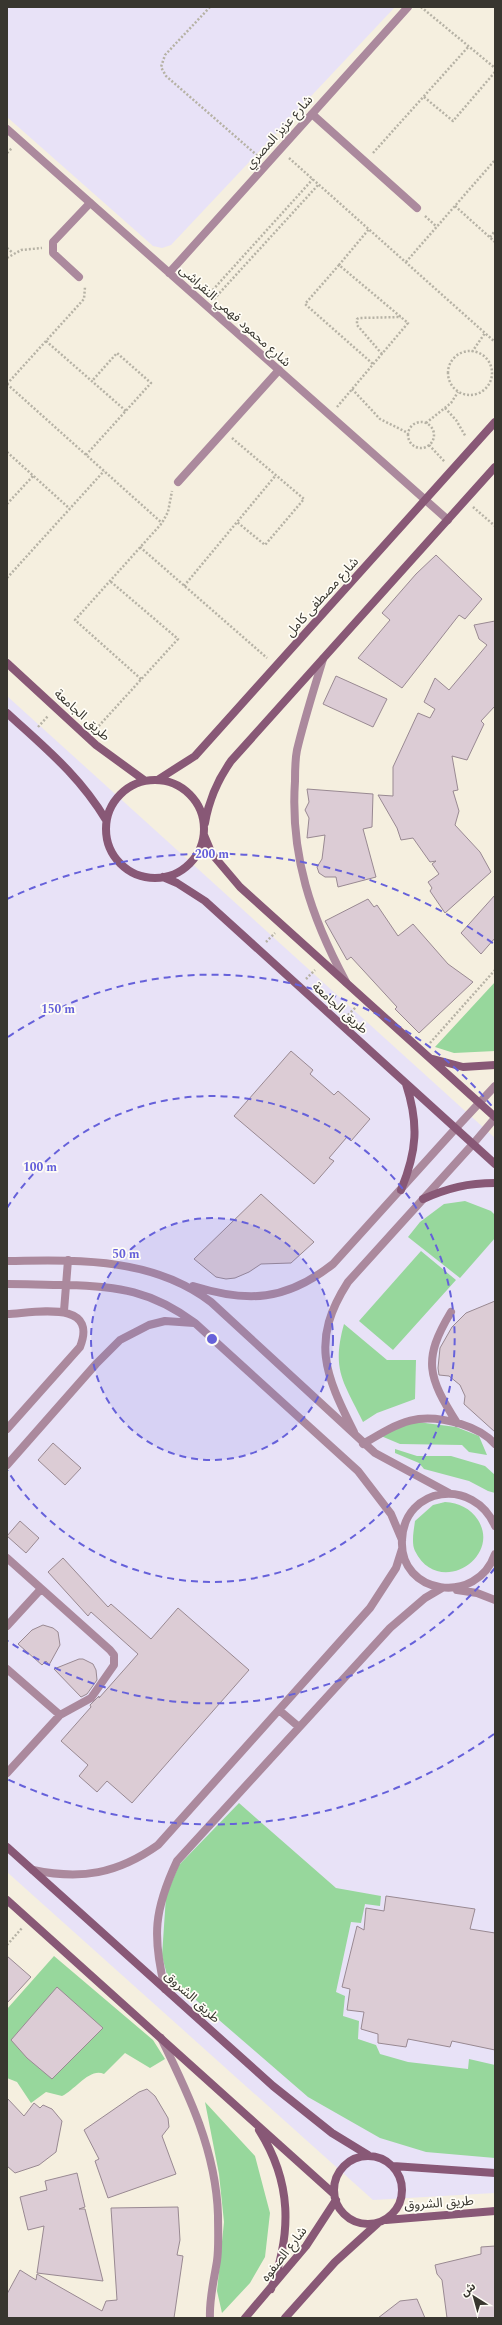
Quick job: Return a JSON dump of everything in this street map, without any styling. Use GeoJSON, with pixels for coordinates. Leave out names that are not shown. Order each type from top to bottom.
{"type":"FeatureCollection","features":[{"type":"Feature","properties":{"kind":"street","name":"شارع عزيز المصري"},"geometry":{"type":"LineString","coordinates":[[169,273],[408,7]]}},
{"type":"Feature","properties":{"kind":"street"},"geometry":{"type":"LineString","coordinates":[[312,114],[417,208]]}},
{"type":"Feature","properties":{"kind":"street","name":"شارع محمود فهمي النقراشى"},"geometry":{"type":"LineString","coordinates":[[7,130],[448,520]]}},
{"type":"Feature","properties":{"kind":"street"},"geometry":{"type":"LineString","coordinates":[[79,277],[53,253],[52,248],[53,242],[90,203]]}},
{"type":"Feature","properties":{"kind":"street"},"geometry":{"type":"LineString","coordinates":[[178,482],[279,370]]}},
{"type":"Feature","properties":{"kind":"street","name":"شارع مصطفى كامل"},"geometry":{"type":"LineString","coordinates":[[159,779],[195,756],[495,422]]}},
{"type":"Feature","properties":{"kind":"street"},"geometry":{"type":"LineString","coordinates":[[205,823],[201,810],[194,798],[173,782],[159,779],[144,780],[133,784],[120,795],[110,809],[106,820],[108,843],[121,865],[143,877],[163,878],[178,872],[191,863],[200,850],[204,835],[209,801],[218,780],[231,761],[495,467]]}},
{"type":"Feature","properties":{"kind":"street"},"geometry":{"type":"LineString","coordinates":[[322,659],[297,752],[293,800],[297,848],[307,895],[324,940],[346,982]]}},
{"type":"Feature","properties":{"kind":"street","name":"طريق الجامعة"},"geometry":{"type":"LineString","coordinates":[[7,663],[88,737],[144,780]]}},
{"type":"Feature","properties":{"kind":"street"},"geometry":{"type":"LineString","coordinates":[[7,713],[84,786],[106,820]]}},
{"type":"Feature","properties":{"kind":"street","name":"طريق الجامعة"},"geometry":{"type":"LineString","coordinates":[[204,835],[212,854],[225,871],[282,925],[495,1118]]}},
{"type":"Feature","properties":{"kind":"street","name":"طريق الجامعة"},"geometry":{"type":"LineString","coordinates":[[163,878],[192,891],[495,1164]]}},
{"type":"Feature","properties":{"kind":"street"},"geometry":{"type":"LineString","coordinates":[[429,1058],[463,1067],[495,1065]]}},
{"type":"Feature","properties":{"kind":"street"},"geometry":{"type":"LineString","coordinates":[[401,1190],[409,1169],[414,1148],[415,1126],[412,1104],[406,1083]]}},
{"type":"Feature","properties":{"kind":"street"},"geometry":{"type":"LineString","coordinates":[[7,1261],[68,1260],[138,1269],[160,1274],[180,1282],[236,1297],[258,1297],[278,1294],[298,1287],[317,1277],[333,1264],[495,1086]]}},
{"type":"Feature","properties":{"kind":"street"},"geometry":{"type":"LineString","coordinates":[[360,1441],[331,1386],[327,1372],[325,1342],[328,1321],[336,1300],[348,1282],[495,1118]]}},
{"type":"Feature","properties":{"kind":"street"},"geometry":{"type":"LineString","coordinates":[[423,1199],[446,1188],[472,1183],[495,1183]]}},
{"type":"Feature","properties":{"kind":"street"},"geometry":{"type":"LineString","coordinates":[[64,1311],[68,1260]]}},
{"type":"Feature","properties":{"kind":"street"},"geometry":{"type":"LineString","coordinates":[[180,1282],[211,1302],[360,1441],[399,1468],[449,1493]]}},
{"type":"Feature","properties":{"kind":"street"},"geometry":{"type":"LineString","coordinates":[[7,1284],[102,1286],[142,1293],[161,1301],[195,1323],[358,1471],[391,1514],[402,1540]]}},
{"type":"Feature","properties":{"kind":"street"},"geometry":{"type":"LineString","coordinates":[[7,1314],[64,1311],[75,1315],[82,1325],[84,1336],[80,1347],[7,1429]]}},
{"type":"Feature","properties":{"kind":"street"},"geometry":{"type":"LineString","coordinates":[[451,1312],[438,1333],[431,1370],[444,1403],[457,1423]]}},
{"type":"Feature","properties":{"kind":"street"},"geometry":{"type":"LineString","coordinates":[[7,1465],[96,1364],[120,1340],[134,1331],[165,1321],[195,1323]]}},
{"type":"Feature","properties":{"kind":"street"},"geometry":{"type":"LineString","coordinates":[[360,1441],[396,1425],[417,1419],[439,1418],[478,1430],[495,1444]]}},
{"type":"Feature","properties":{"kind":"street"},"geometry":{"type":"LineString","coordinates":[[33,1870],[76,1875],[104,1871],[138,1859],[158,1845],[370,1608],[396,1568],[402,1549],[404,1526],[416,1507],[434,1496],[449,1493],[459,1494],[477,1502],[485,1508],[495,1526]]}},
{"type":"Feature","properties":{"kind":"street"},"geometry":{"type":"LineString","coordinates":[[402,1549],[407,1563],[416,1575],[428,1584],[445,1588],[477,1592],[495,1600]]}},
{"type":"Feature","properties":{"kind":"street"},"geometry":{"type":"LineString","coordinates":[[165,1989],[157,1957],[156,1924],[163,1891],[177,1861],[390,1628],[425,1598],[445,1588],[461,1587],[474,1582],[484,1573],[495,1554]]}},
{"type":"Feature","properties":{"kind":"street"},"geometry":{"type":"LineString","coordinates":[[7,1558],[114,1655],[114,1664],[91,1698],[60,1715],[7,1773]]}},
{"type":"Feature","properties":{"kind":"street"},"geometry":{"type":"LineString","coordinates":[[7,1626],[41,1589]]}},
{"type":"Feature","properties":{"kind":"street"},"geometry":{"type":"LineString","coordinates":[[7,1670],[60,1715]]}},
{"type":"Feature","properties":{"kind":"street"},"geometry":{"type":"LineString","coordinates":[[279,1710],[299,1727]]}},
{"type":"Feature","properties":{"kind":"street","name":"طريق الشروق"},"geometry":{"type":"LineString","coordinates":[[7,1848],[273,2086],[332,2133],[368,2155]]}},
{"type":"Feature","properties":{"kind":"street"},"geometry":{"type":"LineString","coordinates":[[7,1900],[255,2122],[335,2197],[345,2215],[352,2220],[370,2224],[382,2221]]}},
{"type":"Feature","properties":{"kind":"street"},"geometry":{"type":"LineString","coordinates":[[160,2038],[185,2087],[202,2128],[213,2171],[218,2222],[217,2259],[210,2307],[210,2318]]}},
{"type":"Feature","properties":{"kind":"street"},"geometry":{"type":"LineString","coordinates":[[255,2122],[268,2144],[278,2167],[284,2197],[285,2241],[280,2265],[271,2289]]}},
{"type":"Feature","properties":{"kind":"street"},"geometry":{"type":"LineString","coordinates":[[285,2318],[335,2262],[393,2213],[402,2195],[399,2174],[393,2166],[382,2158],[368,2155],[354,2159],[343,2167],[334,2185],[335,2197]]}},
{"type":"Feature","properties":{"kind":"street"},"geometry":{"type":"LineString","coordinates":[[393,2166],[495,2173]]}},
{"type":"Feature","properties":{"kind":"street","name":"شارع الصفوه"},"geometry":{"type":"LineString","coordinates":[[246,2318],[306,2246],[335,2197]]}},
{"type":"Feature","properties":{"kind":"street","name":"طريق الشروق"},"geometry":{"type":"LineString","coordinates":[[382,2221],[495,2211]]}},
{"type":"Feature","properties":{"kind":"path"},"geometry":{"type":"LineString","coordinates":[[210,7],[165,55],[162,67],[166,76],[266,164]]}},
{"type":"Feature","properties":{"kind":"path"},"geometry":{"type":"LineString","coordinates":[[421,7],[495,68]]}},
{"type":"Feature","properties":{"kind":"path"},"geometry":{"type":"LineString","coordinates":[[365,162],[469,46]]}},
{"type":"Feature","properties":{"kind":"path"},"geometry":{"type":"LineString","coordinates":[[424,97],[453,121],[495,72]]}},
{"type":"Feature","properties":{"kind":"path"},"geometry":{"type":"LineString","coordinates":[[280,149],[495,342]]}},
{"type":"Feature","properties":{"kind":"path"},"geometry":{"type":"LineString","coordinates":[[406,262],[495,160]]}},
{"type":"Feature","properties":{"kind":"path"},"geometry":{"type":"LineString","coordinates":[[204,304],[313,179]]}},
{"type":"Feature","properties":{"kind":"path"},"geometry":{"type":"LineString","coordinates":[[204,304],[319,184]]}},
{"type":"Feature","properties":{"kind":"path"},"geometry":{"type":"LineString","coordinates":[[455,206],[495,242]]}},
{"type":"Feature","properties":{"kind":"path"},"geometry":{"type":"LineString","coordinates":[[417,208],[437,227]]}},
{"type":"Feature","properties":{"kind":"path"},"geometry":{"type":"LineString","coordinates":[[369,229],[305,304],[373,364]]}},
{"type":"Feature","properties":{"kind":"path"},"geometry":{"type":"LineString","coordinates":[[490,237],[495,232]]}},
{"type":"Feature","properties":{"kind":"path"},"geometry":{"type":"LineString","coordinates":[[7,248],[13,253]]}},
{"type":"Feature","properties":{"kind":"path"},"geometry":{"type":"LineString","coordinates":[[7,258],[13,253],[22,250],[52,248]]}},
{"type":"Feature","properties":{"kind":"path"},"geometry":{"type":"LineString","coordinates":[[330,415],[408,323],[339,264]]}},
{"type":"Feature","properties":{"kind":"path"},"geometry":{"type":"LineString","coordinates":[[79,277],[86,291],[84,299],[7,384],[162,522]]}},
{"type":"Feature","properties":{"kind":"path"},"geometry":{"type":"LineString","coordinates":[[382,354],[357,325],[357,319],[401,317]]}},
{"type":"Feature","properties":{"kind":"path"},"geometry":{"type":"LineString","coordinates":[[472,352],[485,333]]}},
{"type":"Feature","properties":{"kind":"path"},"geometry":{"type":"LineString","coordinates":[[46,342],[126,411]]}},
{"type":"Feature","properties":{"kind":"path"},"geometry":{"type":"LineString","coordinates":[[465,352],[478,353],[488,361],[491,367],[491,380],[484,391],[478,394],[471,395],[458,392],[450,383],[448,370],[454,358],[465,352]]}},
{"type":"Feature","properties":{"kind":"path"},"geometry":{"type":"LineString","coordinates":[[86,455],[151,383],[117,353],[92,381]]}},
{"type":"Feature","properties":{"kind":"path"},"geometry":{"type":"LineString","coordinates":[[352,389],[380,419],[408,433]]}},
{"type":"Feature","properties":{"kind":"path"},"geometry":{"type":"LineString","coordinates":[[426,423],[434,432],[434,438],[429,445],[421,448],[416,447],[408,438],[408,433],[415,424],[426,423],[445,408],[458,392]]}},
{"type":"Feature","properties":{"kind":"path"},"geometry":{"type":"LineString","coordinates":[[445,408],[465,434],[471,448]]}},
{"type":"Feature","properties":{"kind":"path"},"geometry":{"type":"LineString","coordinates":[[224,431],[304,498],[265,545],[237,522]]}},
{"type":"Feature","properties":{"kind":"path"},"geometry":{"type":"LineString","coordinates":[[429,445],[452,470]]}},
{"type":"Feature","properties":{"kind":"path"},"geometry":{"type":"LineString","coordinates":[[7,452],[70,509]]}},
{"type":"Feature","properties":{"kind":"path"},"geometry":{"type":"LineString","coordinates":[[7,578],[104,471]]}},
{"type":"Feature","properties":{"kind":"path"},"geometry":{"type":"LineString","coordinates":[[184,586],[276,475]]}},
{"type":"Feature","properties":{"kind":"path"},"geometry":{"type":"LineString","coordinates":[[7,504],[33,476]]}},
{"type":"Feature","properties":{"kind":"path"},"geometry":{"type":"LineString","coordinates":[[141,679],[75,620],[162,522],[168,512],[172,489],[178,482]]}},
{"type":"Feature","properties":{"kind":"path"},"geometry":{"type":"LineString","coordinates":[[466,500],[495,526]]}},
{"type":"Feature","properties":{"kind":"path"},"geometry":{"type":"LineString","coordinates":[[140,547],[276,667]]}},
{"type":"Feature","properties":{"kind":"path"},"geometry":{"type":"LineString","coordinates":[[88,737],[178,639],[110,581]]}},
{"type":"Feature","properties":{"kind":"path"},"geometry":{"type":"LineString","coordinates":[[31,735],[55,708]]}},
{"type":"Feature","properties":{"kind":"path"},"geometry":{"type":"LineString","coordinates":[[259,950],[282,925]]}},
{"type":"Feature","properties":{"kind":"path"},"geometry":{"type":"LineString","coordinates":[[299,987],[323,962]]}},
{"type":"Feature","properties":{"kind":"path"},"geometry":{"type":"LineString","coordinates":[[422,1052],[495,970]]}},
{"type":"Feature","properties":{"kind":"path"},"geometry":{"type":"LineString","coordinates":[[340,1024],[364,998]]}},
{"type":"Feature","properties":{"kind":"path"},"geometry":{"type":"LineString","coordinates":[[7,1945],[29,1920]]}},
{"type":"Feature","properties":{"kind":"shaded area"},"geometry":{"type":"Polygon","coordinates":[[[7,7],[395,7],[171,245],[162,248],[153,246],[7,117],[7,7]]]}},
{"type":"Feature","properties":{"kind":"shaded area"},"geometry":{"type":"Polygon","coordinates":[[[7,696],[495,1138],[495,2193],[373,2200],[7,1872],[7,696]]]}},
{"type":"Feature","properties":{"kind":"green space"},"geometry":{"type":"Polygon","coordinates":[[[495,982],[495,1051],[454,1053],[435,1047],[495,982]]]}},
{"type":"Feature","properties":{"kind":"green space"},"geometry":{"type":"Polygon","coordinates":[[[465,1201],[491,1211],[495,1215],[495,1238],[460,1278],[408,1237],[420,1222],[444,1204],[465,1201]]]}},
{"type":"Feature","properties":{"kind":"green space"},"geometry":{"type":"Polygon","coordinates":[[[421,1251],[456,1280],[393,1350],[359,1321],[421,1251]]]}},
{"type":"Feature","properties":{"kind":"green space"},"geometry":{"type":"Polygon","coordinates":[[[344,1324],[387,1360],[416,1360],[415,1399],[377,1413],[363,1422],[345,1386],[339,1365],[340,1340],[344,1324]]]}},
{"type":"Feature","properties":{"kind":"green space"},"geometry":{"type":"Polygon","coordinates":[[[410,1421],[456,1427],[479,1436],[487,1455],[469,1452],[462,1445],[400,1444],[381,1436],[410,1421]]]}},
{"type":"Feature","properties":{"kind":"green space"},"geometry":{"type":"Polygon","coordinates":[[[395,1449],[417,1456],[451,1456],[485,1466],[495,1475],[495,1493],[469,1481],[424,1469],[419,1463],[395,1453],[395,1449]]]}},
{"type":"Feature","properties":{"kind":"green space"},"geometry":{"type":"Polygon","coordinates":[[[445,1502],[459,1505],[468,1509],[478,1520],[483,1534],[482,1547],[475,1559],[464,1567],[451,1572],[438,1571],[425,1565],[415,1551],[413,1544],[415,1521],[433,1505],[445,1502]]]}},
{"type":"Feature","properties":{"kind":"green space"},"geometry":{"type":"Polygon","coordinates":[[[239,1803],[336,1888],[381,1896],[380,1906],[365,1904],[361,1923],[351,1922],[336,1992],[345,1996],[343,2016],[359,2021],[358,2039],[376,2045],[380,2054],[408,2062],[468,2069],[469,2059],[495,2065],[495,2158],[426,2152],[380,2138],[308,2097],[167,1975],[162,1956],[166,1896],[179,1865],[239,1803]]]}},
{"type":"Feature","properties":{"kind":"green space"},"geometry":{"type":"Polygon","coordinates":[[[54,1956],[153,2040],[165,2059],[150,2068],[125,2053],[104,2074],[99,2073],[88,2076],[62,2096],[46,2092],[31,2103],[17,2082],[7,2078],[7,2009],[54,1956]]]}},
{"type":"Feature","properties":{"kind":"green space"},"geometry":{"type":"Polygon","coordinates":[[[205,2102],[255,2156],[270,2213],[265,2257],[250,2283],[222,2313],[217,2291],[224,2222],[219,2174],[205,2102]]]}},
{"type":"Feature","properties":{"kind":"building"},"geometry":{"type":"Polygon","coordinates":[[[436,555],[482,599],[465,619],[459,615],[402,688],[358,658],[390,620],[382,613],[416,574],[436,555]]]}},
{"type":"Feature","properties":{"kind":"building"},"geometry":{"type":"Polygon","coordinates":[[[495,621],[495,706],[481,721],[484,724],[467,760],[452,756],[458,790],[453,791],[459,811],[455,825],[480,852],[491,872],[445,913],[430,891],[432,888],[428,882],[439,874],[432,864],[436,861],[430,862],[413,838],[401,840],[397,828],[378,795],[393,796],[393,767],[418,713],[430,718],[435,709],[424,702],[435,678],[449,690],[487,645],[479,639],[474,625],[495,621]]]}},
{"type":"Feature","properties":{"kind":"building"},"geometry":{"type":"Polygon","coordinates":[[[336,676],[387,699],[373,727],[323,704],[336,676]]]}},
{"type":"Feature","properties":{"kind":"building"},"geometry":{"type":"Polygon","coordinates":[[[307,789],[373,794],[372,827],[363,829],[376,877],[338,887],[336,877],[325,877],[319,873],[317,867],[322,859],[325,835],[307,838],[309,818],[305,810],[309,802],[307,789]]]}},
{"type":"Feature","properties":{"kind":"building"},"geometry":{"type":"Polygon","coordinates":[[[495,895],[495,938],[481,954],[461,933],[495,895]]]}},
{"type":"Feature","properties":{"kind":"building"},"geometry":{"type":"Polygon","coordinates":[[[368,899],[374,907],[377,905],[398,936],[413,924],[448,964],[473,982],[419,1033],[395,1009],[397,1007],[351,957],[347,960],[325,921],[368,899]]]}},
{"type":"Feature","properties":{"kind":"building"},"geometry":{"type":"Polygon","coordinates":[[[291,1051],[313,1070],[310,1074],[334,1095],[338,1091],[370,1119],[351,1141],[347,1137],[329,1158],[334,1161],[314,1184],[234,1116],[291,1051]]]}},
{"type":"Feature","properties":{"kind":"building"},"geometry":{"type":"Polygon","coordinates":[[[261,1194],[314,1242],[291,1263],[261,1264],[249,1272],[235,1278],[226,1279],[216,1277],[194,1259],[261,1194]]]}},
{"type":"Feature","properties":{"kind":"building"},"geometry":{"type":"Polygon","coordinates":[[[495,1301],[495,1432],[464,1404],[465,1396],[460,1385],[449,1376],[439,1375],[438,1368],[440,1348],[452,1327],[466,1313],[495,1301]]]}},
{"type":"Feature","properties":{"kind":"building"},"geometry":{"type":"Polygon","coordinates":[[[53,1443],[81,1468],[65,1485],[38,1460],[53,1443]]]}},
{"type":"Feature","properties":{"kind":"building"},"geometry":{"type":"Polygon","coordinates":[[[20,1521],[39,1538],[26,1553],[7,1536],[20,1521]]]}},
{"type":"Feature","properties":{"kind":"building"},"geometry":{"type":"Polygon","coordinates":[[[63,1558],[108,1607],[111,1604],[151,1639],[178,1608],[249,1670],[132,1803],[107,1781],[97,1792],[79,1776],[88,1765],[61,1741],[91,1707],[90,1705],[99,1696],[99,1698],[138,1654],[91,1612],[88,1616],[48,1572],[63,1558]]]}},
{"type":"Feature","properties":{"kind":"building"},"geometry":{"type":"Polygon","coordinates":[[[43,1625],[53,1628],[58,1632],[60,1645],[49,1665],[46,1661],[42,1665],[18,1644],[32,1630],[43,1625]]]}},
{"type":"Feature","properties":{"kind":"building"},"geometry":{"type":"Polygon","coordinates":[[[79,1659],[83,1659],[93,1664],[96,1670],[97,1680],[87,1694],[81,1697],[54,1669],[79,1659]]]}},
{"type":"Feature","properties":{"kind":"building"},"geometry":{"type":"Polygon","coordinates":[[[386,1896],[475,1909],[470,1929],[495,1933],[495,2050],[452,2041],[450,2047],[408,2039],[406,2047],[378,2043],[378,2034],[361,2029],[364,2012],[347,2010],[350,1989],[342,1987],[357,1926],[364,1930],[366,1908],[384,1911],[386,1896]]]}},
{"type":"Feature","properties":{"kind":"building"},"geometry":{"type":"Polygon","coordinates":[[[7,1956],[31,1977],[7,2003],[7,1956]]]}},
{"type":"Feature","properties":{"kind":"building"},"geometry":{"type":"Polygon","coordinates":[[[57,1987],[103,2028],[52,2079],[27,2058],[11,2040],[57,1987]]]}},
{"type":"Feature","properties":{"kind":"building"},"geometry":{"type":"Polygon","coordinates":[[[147,2089],[155,2096],[168,2118],[169,2127],[162,2136],[176,2174],[108,2198],[95,2161],[99,2159],[84,2130],[139,2092],[147,2089]]]}},
{"type":"Feature","properties":{"kind":"building"},"geometry":{"type":"Polygon","coordinates":[[[7,2098],[24,2116],[34,2103],[40,2108],[43,2105],[52,2109],[62,2121],[56,2152],[39,2165],[15,2173],[7,2166],[7,2098]]]}},
{"type":"Feature","properties":{"kind":"building"},"geometry":{"type":"Polygon","coordinates":[[[77,2173],[85,2207],[79,2209],[85,2209],[103,2281],[37,2273],[44,2226],[28,2230],[20,2197],[47,2190],[45,2181],[77,2173]]]}},
{"type":"Feature","properties":{"kind":"building"},"geometry":{"type":"Polygon","coordinates":[[[178,2207],[180,2240],[177,2255],[183,2256],[174,2318],[7,2318],[7,2294],[20,2270],[36,2280],[37,2274],[102,2311],[106,2301],[117,2300],[111,2208],[178,2207]]]}},
{"type":"Feature","properties":{"kind":"building"},"geometry":{"type":"Polygon","coordinates":[[[495,2246],[495,2318],[447,2318],[442,2280],[437,2274],[435,2265],[481,2254],[481,2247],[495,2246]]]}},
{"type":"Feature","properties":{"kind":"building"},"geometry":{"type":"Polygon","coordinates":[[[417,2299],[425,2318],[378,2318],[400,2301],[417,2299]]]}}]}
